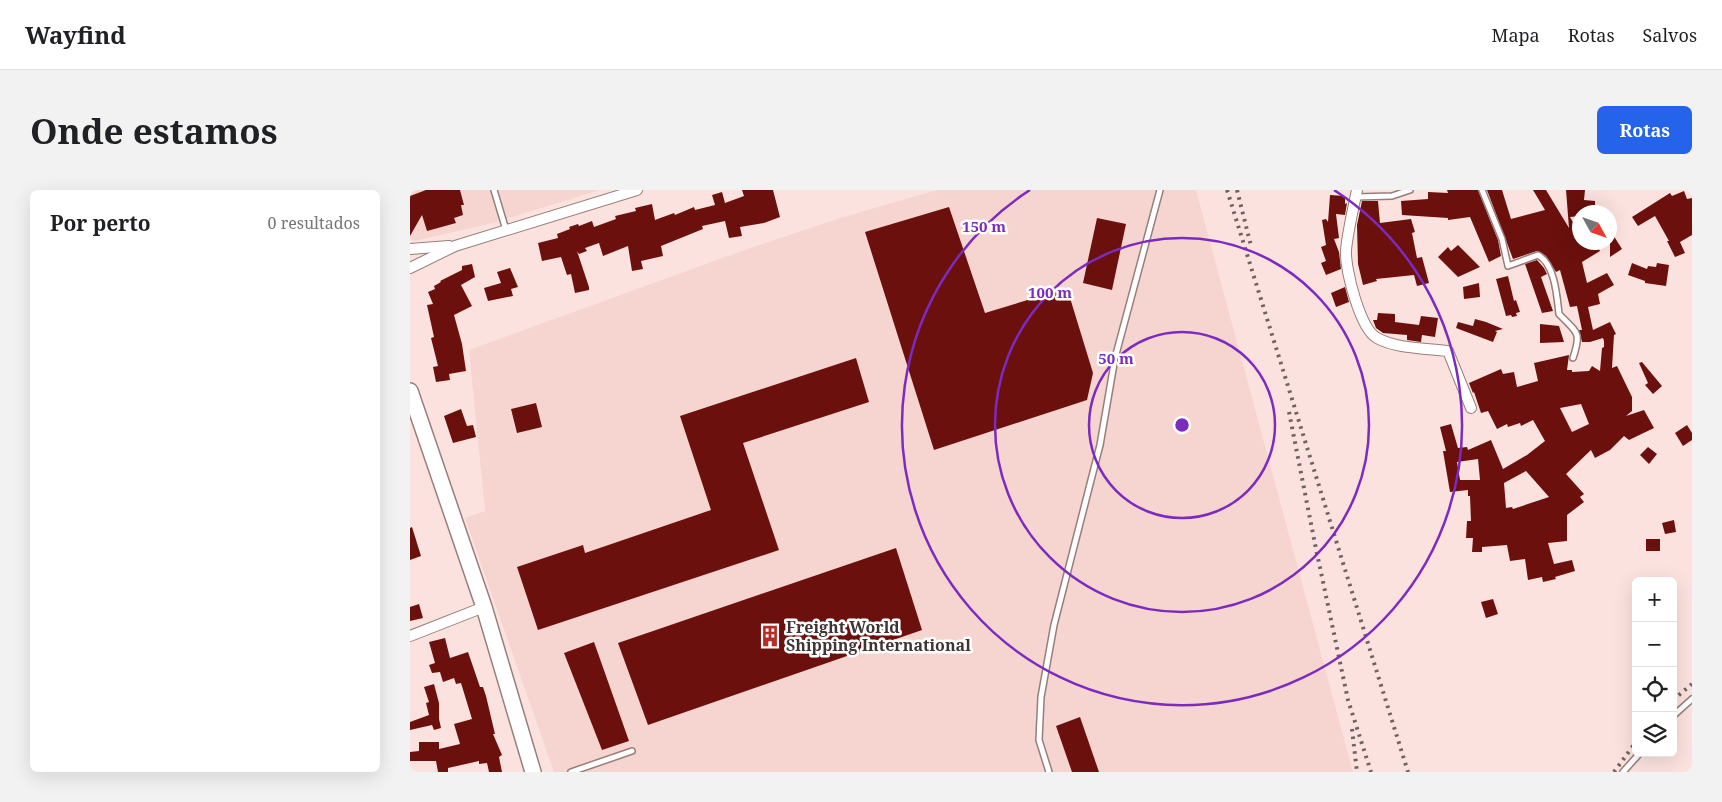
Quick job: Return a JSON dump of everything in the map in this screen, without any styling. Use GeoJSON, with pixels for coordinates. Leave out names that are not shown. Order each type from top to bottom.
{"type":"FeatureCollection","features":[{"type":"Feature","properties":{"kind":"main road"},"geometry":{"type":"LineString","coordinates":[[410,391],[484,607],[533,772]]}},
{"type":"Feature","properties":{"kind":"street"},"geometry":{"type":"LineString","coordinates":[[410,268],[455,246],[637,190]]}},
{"type":"Feature","properties":{"kind":"street"},"geometry":{"type":"LineString","coordinates":[[1356,193],[1346,252],[1349,278],[1366,328],[1376,338],[1396,344],[1448,350],[1458,381],[1470,408]]}},
{"type":"Feature","properties":{"kind":"street"},"geometry":{"type":"LineString","coordinates":[[410,249],[455,246]]}},
{"type":"Feature","properties":{"kind":"street"},"geometry":{"type":"LineString","coordinates":[[410,636],[484,607]]}},
{"type":"Feature","properties":{"kind":"lane"},"geometry":{"type":"LineString","coordinates":[[494,190],[506,230]]}},
{"type":"Feature","properties":{"kind":"lane"},"geometry":{"type":"LineString","coordinates":[[1049,772],[1040,740],[1041,697],[1054,625],[1100,445],[1115,358],[1160,190]]}},
{"type":"Feature","properties":{"kind":"lane"},"geometry":{"type":"LineString","coordinates":[[1356,193],[1392,196],[1410,190]]}},
{"type":"Feature","properties":{"kind":"lane"},"geometry":{"type":"LineString","coordinates":[[1482,190],[1502,239],[1508,266],[1538,255],[1544,258],[1549,266],[1555,287],[1558,314],[1575,329],[1578,335],[1573,358]]}},
{"type":"Feature","properties":{"kind":"lane"},"geometry":{"type":"LineString","coordinates":[[1677,712],[1692,699]]}},
{"type":"Feature","properties":{"kind":"lane"},"geometry":{"type":"LineString","coordinates":[[572,772],[632,751]]}},
{"type":"Feature","properties":{"kind":"lane"},"geometry":{"type":"LineString","coordinates":[[1623,772],[1636,757]]}},
{"type":"Feature","properties":{"kind":"shaded area"},"geometry":{"type":"Polygon","coordinates":[[[410,190],[600,190],[493,223],[414,241],[410,238],[410,190]]]}},
{"type":"Feature","properties":{"kind":"shaded area"},"geometry":{"type":"Polygon","coordinates":[[[937,190],[1196,190],[1353,772],[554,772],[465,518],[485,511],[469,350],[739,252],[840,218],[937,190]]]}},
{"type":"Feature","properties":{"kind":"building"},"geometry":{"type":"Polygon","coordinates":[[[426,190],[460,190],[464,205],[461,205],[463,215],[454,218],[456,223],[427,231],[422,215],[410,236],[410,196],[426,190]]]}},
{"type":"Feature","properties":{"kind":"building"},"geometry":{"type":"Polygon","coordinates":[[[742,190],[773,190],[780,217],[764,223],[740,227],[742,236],[729,238],[725,221],[702,226],[703,229],[661,246],[663,256],[641,261],[643,269],[632,271],[628,246],[603,256],[599,243],[585,248],[587,251],[579,254],[577,251],[589,290],[575,293],[571,274],[567,275],[561,257],[542,261],[538,243],[558,238],[557,234],[570,229],[569,227],[578,224],[579,226],[592,221],[594,227],[616,219],[615,216],[636,211],[635,208],[652,204],[655,220],[674,213],[675,215],[694,207],[695,210],[715,205],[712,195],[722,192],[725,203],[744,196],[742,190]]]}},
{"type":"Feature","properties":{"kind":"building"},"geometry":{"type":"Polygon","coordinates":[[[1447,190],[1478,190],[1498,240],[1501,256],[1489,262],[1470,217],[1448,220],[1448,218],[1402,215],[1401,201],[1428,199],[1428,192],[1448,193],[1447,190]]]}},
{"type":"Feature","properties":{"kind":"building"},"geometry":{"type":"Polygon","coordinates":[[[1487,190],[1502,190],[1511,219],[1545,210],[1533,190],[1546,190],[1569,228],[1566,190],[1585,190],[1584,200],[1595,201],[1595,205],[1572,205],[1572,217],[1570,217],[1572,221],[1572,250],[1600,251],[1582,262],[1587,283],[1607,273],[1614,285],[1598,294],[1600,304],[1588,307],[1593,330],[1610,322],[1616,334],[1614,335],[1612,368],[1617,366],[1632,397],[1632,411],[1626,416],[1644,410],[1654,428],[1629,440],[1624,436],[1610,450],[1595,458],[1591,450],[1566,474],[1584,494],[1580,497],[1584,502],[1567,515],[1567,541],[1548,543],[1554,564],[1572,560],[1575,571],[1543,582],[1542,577],[1528,580],[1525,559],[1510,561],[1507,545],[1482,547],[1482,552],[1472,552],[1473,538],[1466,538],[1467,521],[1471,521],[1470,496],[1468,496],[1468,490],[1450,492],[1443,451],[1446,451],[1440,427],[1451,424],[1458,448],[1467,447],[1468,450],[1491,440],[1503,469],[1527,455],[1545,441],[1533,420],[1521,426],[1520,423],[1508,427],[1507,424],[1497,429],[1488,411],[1481,413],[1469,383],[1501,369],[1503,374],[1514,372],[1517,387],[1538,381],[1534,363],[1569,355],[1567,370],[1572,370],[1572,372],[1589,371],[1592,366],[1600,371],[1602,348],[1604,347],[1603,338],[1582,342],[1579,330],[1582,330],[1577,306],[1570,307],[1560,270],[1556,272],[1546,256],[1537,251],[1513,259],[1487,190]],[[1581,404],[1560,408],[1572,432],[1589,424],[1581,404]],[[1478,459],[1457,462],[1460,480],[1480,480],[1478,459]],[[1526,471],[1504,483],[1506,508],[1512,507],[1513,509],[1549,497],[1526,471]]]}},
{"type":"Feature","properties":{"kind":"building"},"geometry":{"type":"Polygon","coordinates":[[[1684,191],[1687,199],[1692,198],[1692,235],[1680,242],[1685,253],[1675,257],[1667,241],[1669,241],[1655,216],[1638,226],[1632,217],[1670,193],[1672,196],[1684,191]]]}},
{"type":"Feature","properties":{"kind":"building"},"geometry":{"type":"Polygon","coordinates":[[[1330,195],[1345,196],[1345,204],[1347,203],[1345,215],[1336,214],[1339,238],[1334,239],[1339,252],[1341,269],[1326,275],[1321,263],[1326,261],[1321,247],[1326,245],[1322,220],[1326,219],[1328,222],[1330,195]]]}},
{"type":"Feature","properties":{"kind":"building"},"geometry":{"type":"Polygon","coordinates":[[[1362,201],[1378,201],[1380,223],[1411,219],[1415,232],[1412,233],[1417,258],[1422,257],[1429,283],[1417,286],[1414,275],[1376,279],[1377,281],[1363,285],[1358,264],[1357,225],[1362,201]]]}},
{"type":"Feature","properties":{"kind":"building"},"geometry":{"type":"Polygon","coordinates":[[[949,207],[985,313],[1067,288],[1093,373],[1087,400],[934,450],[865,232],[949,207]]]}},
{"type":"Feature","properties":{"kind":"building"},"geometry":{"type":"Polygon","coordinates":[[[1097,218],[1126,224],[1112,290],[1083,283],[1097,218]]]}},
{"type":"Feature","properties":{"kind":"building"},"geometry":{"type":"Polygon","coordinates":[[[1617,241],[1622,249],[1610,257],[1610,250],[1617,250],[1617,241]]]}},
{"type":"Feature","properties":{"kind":"building"},"geometry":{"type":"Polygon","coordinates":[[[1458,245],[1480,267],[1458,277],[1438,257],[1448,247],[1451,251],[1458,245]]]}},
{"type":"Feature","properties":{"kind":"building"},"geometry":{"type":"Polygon","coordinates":[[[1537,260],[1547,274],[1541,277],[1553,311],[1542,313],[1525,264],[1537,260]]]}},
{"type":"Feature","properties":{"kind":"building"},"geometry":{"type":"Polygon","coordinates":[[[1632,263],[1647,269],[1648,266],[1656,267],[1657,263],[1669,265],[1666,286],[1645,283],[1645,281],[1628,275],[1632,263]]]}},
{"type":"Feature","properties":{"kind":"building"},"geometry":{"type":"Polygon","coordinates":[[[472,264],[475,277],[461,285],[472,306],[454,315],[462,344],[466,371],[449,374],[450,380],[436,382],[433,367],[438,366],[431,338],[434,337],[427,305],[433,304],[428,292],[435,289],[434,286],[440,281],[462,270],[462,266],[472,264]]]}},
{"type":"Feature","properties":{"kind":"building"},"geometry":{"type":"Polygon","coordinates":[[[510,268],[518,287],[511,289],[513,296],[488,301],[484,288],[501,283],[497,272],[510,268]]]}},
{"type":"Feature","properties":{"kind":"building"},"geometry":{"type":"Polygon","coordinates":[[[1508,276],[1514,301],[1516,300],[1520,312],[1516,313],[1517,316],[1512,317],[1511,315],[1506,316],[1496,279],[1508,276]]]}},
{"type":"Feature","properties":{"kind":"building"},"geometry":{"type":"Polygon","coordinates":[[[1479,283],[1480,297],[1464,299],[1463,287],[1479,283]]]}},
{"type":"Feature","properties":{"kind":"building"},"geometry":{"type":"Polygon","coordinates":[[[1345,287],[1349,302],[1336,307],[1331,293],[1345,287]]]}},
{"type":"Feature","properties":{"kind":"building"},"geometry":{"type":"Polygon","coordinates":[[[1378,313],[1395,314],[1395,322],[1419,325],[1421,316],[1438,318],[1435,337],[1422,335],[1421,342],[1407,340],[1407,335],[1383,333],[1376,328],[1373,320],[1377,320],[1378,313]]]}},
{"type":"Feature","properties":{"kind":"building"},"geometry":{"type":"Polygon","coordinates":[[[1475,319],[1503,329],[1495,331],[1497,332],[1493,342],[1456,328],[1458,322],[1473,326],[1475,319]]]}},
{"type":"Feature","properties":{"kind":"building"},"geometry":{"type":"Polygon","coordinates":[[[1540,324],[1559,326],[1564,342],[1540,343],[1540,324]]]}},
{"type":"Feature","properties":{"kind":"building"},"geometry":{"type":"Polygon","coordinates":[[[856,358],[869,402],[743,443],[779,550],[538,630],[517,567],[583,545],[585,553],[711,510],[680,416],[856,358]]]}},
{"type":"Feature","properties":{"kind":"building"},"geometry":{"type":"Polygon","coordinates":[[[1642,362],[1662,386],[1653,394],[1645,385],[1648,383],[1639,363],[1642,362]]]}},
{"type":"Feature","properties":{"kind":"building"},"geometry":{"type":"Polygon","coordinates":[[[536,403],[542,427],[517,433],[511,409],[536,403]]]}},
{"type":"Feature","properties":{"kind":"building"},"geometry":{"type":"Polygon","coordinates":[[[461,409],[467,426],[473,425],[476,437],[453,443],[444,416],[461,409]]]}},
{"type":"Feature","properties":{"kind":"building"},"geometry":{"type":"Polygon","coordinates":[[[1687,425],[1692,433],[1692,440],[1683,446],[1675,433],[1687,425]]]}},
{"type":"Feature","properties":{"kind":"building"},"geometry":{"type":"Polygon","coordinates":[[[1648,447],[1657,454],[1649,464],[1640,455],[1648,447]]]}},
{"type":"Feature","properties":{"kind":"building"},"geometry":{"type":"Polygon","coordinates":[[[1674,520],[1676,532],[1665,534],[1662,523],[1674,520]]]}},
{"type":"Feature","properties":{"kind":"building"},"geometry":{"type":"Polygon","coordinates":[[[412,527],[421,556],[410,560],[410,528],[412,527]]]}},
{"type":"Feature","properties":{"kind":"building"},"geometry":{"type":"Polygon","coordinates":[[[1646,539],[1660,539],[1660,551],[1646,551],[1646,539]]]}},
{"type":"Feature","properties":{"kind":"building","name":"Freight World Shipping International"},"geometry":{"type":"Polygon","coordinates":[[[896,548],[922,630],[648,725],[618,643],[896,548]]]}},
{"type":"Feature","properties":{"kind":"building"},"geometry":{"type":"Polygon","coordinates":[[[1493,599],[1498,614],[1486,618],[1481,602],[1493,599]]]}},
{"type":"Feature","properties":{"kind":"building"},"geometry":{"type":"Polygon","coordinates":[[[419,604],[423,618],[410,621],[410,607],[419,604]]]}},
{"type":"Feature","properties":{"kind":"building"},"geometry":{"type":"Polygon","coordinates":[[[445,638],[450,658],[468,652],[480,687],[483,687],[495,734],[493,734],[502,755],[499,757],[502,772],[489,772],[487,763],[479,764],[479,761],[448,768],[448,772],[438,772],[436,761],[410,761],[410,752],[419,751],[419,742],[439,742],[439,749],[460,744],[454,724],[472,719],[461,683],[456,684],[454,678],[443,682],[440,672],[432,673],[429,665],[435,663],[429,642],[445,638]]]}},
{"type":"Feature","properties":{"kind":"building"},"geometry":{"type":"Polygon","coordinates":[[[594,642],[629,741],[602,750],[564,653],[594,642]]]}},
{"type":"Feature","properties":{"kind":"building"},"geometry":{"type":"Polygon","coordinates":[[[434,684],[439,703],[441,728],[434,730],[432,725],[410,730],[410,722],[429,715],[426,703],[429,702],[424,687],[434,684]]]}},
{"type":"Feature","properties":{"kind":"building"},"geometry":{"type":"Polygon","coordinates":[[[1080,717],[1099,772],[1072,772],[1056,726],[1080,717]]]}},
{"type":"Feature","properties":{"kind":"railway"},"geometry":{"type":"LineString","coordinates":[[1227,190],[1408,772]]}},
{"type":"Feature","properties":{"kind":"railway"},"geometry":{"type":"LineString","coordinates":[[1237,190],[1251,246]]}},
{"type":"Feature","properties":{"kind":"railway"},"geometry":{"type":"LineString","coordinates":[[1289,412],[1348,700],[1371,772]]}},
{"type":"Feature","properties":{"kind":"railway"},"geometry":{"type":"LineString","coordinates":[[1677,697],[1692,684]]}},
{"type":"Feature","properties":{"kind":"railway"},"geometry":{"type":"LineString","coordinates":[[1352,729],[1357,772]]}},
{"type":"Feature","properties":{"kind":"railway"},"geometry":{"type":"LineString","coordinates":[[1614,772],[1632,747]]}},
{"type":"Feature","properties":{"kind":"place","name":"Freight World Shipping International"},"geometry":{"type":"Point","coordinates":[770,636]}}]}
